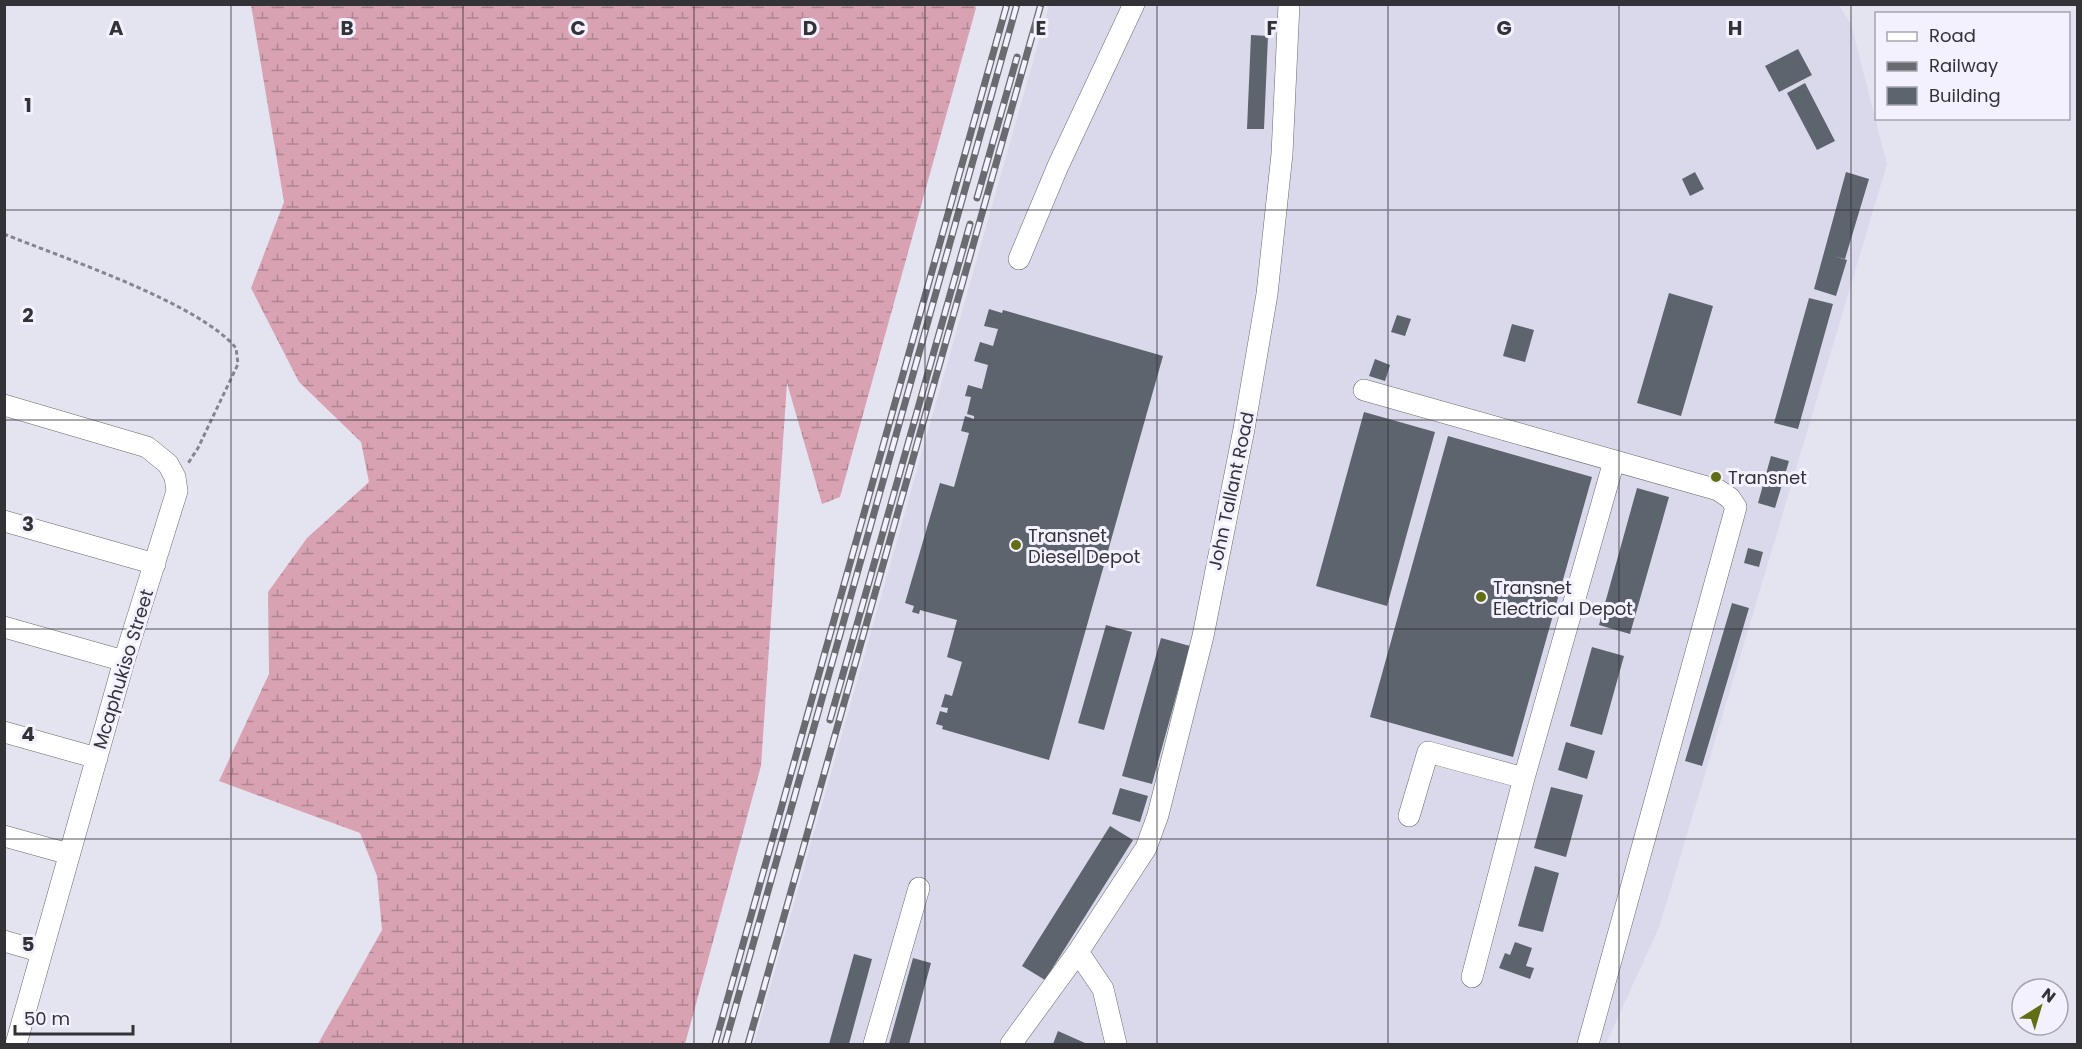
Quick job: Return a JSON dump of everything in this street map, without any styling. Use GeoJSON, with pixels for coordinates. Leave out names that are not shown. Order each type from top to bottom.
{"type":"FeatureCollection","features":[{"type":"Feature","properties":{"kind":"street"},"geometry":{"type":"LineString","coordinates":[[1019,259],[1058,166],[1134,4]]}},
{"type":"Feature","properties":{"kind":"street","name":"John Tallant Road"},"geometry":{"type":"LineString","coordinates":[[1011,1044],[1078,952],[1146,848],[1152,832],[1203,636],[1244,429],[1267,294],[1282,154],[1289,4]]}},
{"type":"Feature","properties":{"kind":"street"},"geometry":{"type":"LineString","coordinates":[[1364,390],[1718,490],[1730,498],[1736,507],[1588,1044]]}},
{"type":"Feature","properties":{"kind":"street"},"geometry":{"type":"LineString","coordinates":[[4,405],[147,447],[159,454],[175,477]]}},
{"type":"Feature","properties":{"kind":"street"},"geometry":{"type":"LineString","coordinates":[[1472,977],[1524,778],[1614,461]]}},
{"type":"Feature","properties":{"kind":"street","name":"Mcaphukiso Street"},"geometry":{"type":"LineString","coordinates":[[16,1044],[124,661],[174,503],[175,477]]}},
{"type":"Feature","properties":{"kind":"street"},"geometry":{"type":"LineString","coordinates":[[4,521],[155,564]]}},
{"type":"Feature","properties":{"kind":"street"},"geometry":{"type":"LineString","coordinates":[[4,627],[124,661]]}},
{"type":"Feature","properties":{"kind":"street"},"geometry":{"type":"LineString","coordinates":[[4,732],[97,758]]}},
{"type":"Feature","properties":{"kind":"street"},"geometry":{"type":"LineString","coordinates":[[1409,816],[1428,752],[1524,778]]}},
{"type":"Feature","properties":{"kind":"street"},"geometry":{"type":"LineString","coordinates":[[4,836],[69,854]]}},
{"type":"Feature","properties":{"kind":"street"},"geometry":{"type":"LineString","coordinates":[[874,1044],[919,888]]}},
{"type":"Feature","properties":{"kind":"street"},"geometry":{"type":"LineString","coordinates":[[4,941],[42,952]]}},
{"type":"Feature","properties":{"kind":"street"},"geometry":{"type":"LineString","coordinates":[[1078,952],[1103,989],[1116,1044]]}},
{"type":"Feature","properties":{"kind":"path"},"geometry":{"type":"LineString","coordinates":[[4,234],[148,294],[204,322],[236,348],[237,364],[216,413],[198,448],[175,477]]}},
{"type":"Feature","properties":{"kind":"shaded area"},"geometry":{"type":"Polygon","coordinates":[[[1049,5],[1839,5],[1851,24],[1887,164],[1660,925],[1606,1044],[754,1044],[1049,5]]]}},
{"type":"Feature","properties":{"kind":"green space"},"geometry":{"type":"Polygon","coordinates":[[[974,4],[976,8],[840,497],[822,504],[787,383],[761,766],[685,1044],[318,1044],[382,930],[377,876],[360,833],[219,781],[269,674],[268,592],[307,538],[369,482],[361,442],[299,382],[251,288],[284,202],[251,5],[974,4]]]}},
{"type":"Feature","properties":{"kind":"building"},"geometry":{"type":"Polygon","coordinates":[[[1251,35],[1268,36],[1264,129],[1247,129],[1251,35]]]}},
{"type":"Feature","properties":{"kind":"building"},"geometry":{"type":"Polygon","coordinates":[[[1798,49],[1812,75],[1779,92],[1765,66],[1798,49]]]}},
{"type":"Feature","properties":{"kind":"building"},"geometry":{"type":"Polygon","coordinates":[[[1805,83],[1835,141],[1817,150],[1787,93],[1805,83]]]}},
{"type":"Feature","properties":{"kind":"building"},"geometry":{"type":"Polygon","coordinates":[[[1695,172],[1704,189],[1690,196],[1682,179],[1695,172]]]}},
{"type":"Feature","properties":{"kind":"building"},"geometry":{"type":"Polygon","coordinates":[[[1846,172],[1869,179],[1845,259],[1834,256],[1847,260],[1836,296],[1814,289],[1846,172]]]}},
{"type":"Feature","properties":{"kind":"building"},"geometry":{"type":"Polygon","coordinates":[[[1669,293],[1713,306],[1681,416],[1637,403],[1669,293]]]}},
{"type":"Feature","properties":{"kind":"building"},"geometry":{"type":"Polygon","coordinates":[[[1809,298],[1833,304],[1798,429],[1774,423],[1809,298]]]}},
{"type":"Feature","properties":{"kind":"building","name":"Transnet Diesel Depot"},"geometry":{"type":"Polygon","coordinates":[[[989,309],[1002,313],[1003,310],[1163,356],[1049,760],[942,729],[943,726],[936,724],[940,711],[947,713],[948,708],[941,707],[945,694],[952,696],[962,662],[947,657],[957,620],[920,610],[919,614],[912,612],[914,606],[905,603],[940,483],[954,487],[969,433],[961,431],[965,416],[974,419],[974,416],[967,414],[971,397],[965,396],[968,385],[982,389],[988,365],[974,361],[980,342],[993,346],[998,329],[984,326],[989,309]]]}},
{"type":"Feature","properties":{"kind":"building"},"geometry":{"type":"Polygon","coordinates":[[[1397,315],[1411,319],[1405,336],[1391,332],[1397,315]]]}},
{"type":"Feature","properties":{"kind":"building"},"geometry":{"type":"Polygon","coordinates":[[[1512,324],[1534,330],[1525,362],[1503,356],[1512,324]]]}},
{"type":"Feature","properties":{"kind":"building"},"geometry":{"type":"Polygon","coordinates":[[[1375,359],[1390,365],[1385,381],[1369,376],[1375,359]]]}},
{"type":"Feature","properties":{"kind":"building"},"geometry":{"type":"Polygon","coordinates":[[[1364,412],[1435,432],[1387,606],[1316,586],[1364,412]]]}},
{"type":"Feature","properties":{"kind":"building","name":"Transnet Electrical Depot"},"geometry":{"type":"Polygon","coordinates":[[[1448,436],[1592,477],[1513,757],[1370,717],[1448,436]]]}},
{"type":"Feature","properties":{"kind":"building"},"geometry":{"type":"Polygon","coordinates":[[[1771,456],[1789,461],[1775,508],[1758,503],[1771,456]]]}},
{"type":"Feature","properties":{"kind":"building"},"geometry":{"type":"Polygon","coordinates":[[[1637,488],[1669,497],[1630,634],[1599,625],[1637,488]]]}},
{"type":"Feature","properties":{"kind":"building"},"geometry":{"type":"Polygon","coordinates":[[[1748,548],[1763,552],[1759,567],[1744,563],[1748,548]]]}},
{"type":"Feature","properties":{"kind":"building"},"geometry":{"type":"Polygon","coordinates":[[[1732,603],[1749,608],[1702,766],[1685,761],[1732,603]]]}},
{"type":"Feature","properties":{"kind":"building"},"geometry":{"type":"Polygon","coordinates":[[[1106,625],[1132,632],[1104,730],[1078,723],[1106,625]]]}},
{"type":"Feature","properties":{"kind":"building"},"geometry":{"type":"Polygon","coordinates":[[[1161,638],[1190,646],[1152,784],[1122,776],[1161,638]]]}},
{"type":"Feature","properties":{"kind":"building"},"geometry":{"type":"Polygon","coordinates":[[[1592,647],[1624,656],[1602,735],[1570,726],[1592,647]]]}},
{"type":"Feature","properties":{"kind":"building"},"geometry":{"type":"Polygon","coordinates":[[[1566,742],[1595,751],[1587,779],[1558,770],[1566,742]]]}},
{"type":"Feature","properties":{"kind":"building"},"geometry":{"type":"Polygon","coordinates":[[[1551,787],[1583,795],[1566,857],[1534,848],[1551,787]]]}},
{"type":"Feature","properties":{"kind":"building"},"geometry":{"type":"Polygon","coordinates":[[[1120,788],[1148,796],[1140,822],[1112,814],[1120,788]]]}},
{"type":"Feature","properties":{"kind":"building"},"geometry":{"type":"Polygon","coordinates":[[[1110,826],[1133,840],[1045,980],[1022,966],[1110,826]]]}},
{"type":"Feature","properties":{"kind":"building"},"geometry":{"type":"Polygon","coordinates":[[[1535,866],[1559,873],[1543,932],[1518,926],[1535,866]]]}},
{"type":"Feature","properties":{"kind":"building"},"geometry":{"type":"Polygon","coordinates":[[[1515,942],[1532,948],[1526,966],[1534,968],[1530,979],[1499,968],[1505,953],[1510,955],[1515,942]]]}},
{"type":"Feature","properties":{"kind":"building"},"geometry":{"type":"Polygon","coordinates":[[[854,954],[872,959],[849,1044],[829,1044],[854,954]]]}},
{"type":"Feature","properties":{"kind":"building"},"geometry":{"type":"Polygon","coordinates":[[[913,958],[931,963],[909,1044],[889,1044],[913,958]]]}},
{"type":"Feature","properties":{"kind":"building"},"geometry":{"type":"Polygon","coordinates":[[[1058,1031],[1085,1043],[1053,1044],[1058,1031]]]}},
{"type":"Feature","properties":{"kind":"railway"},"geometry":{"type":"LineString","coordinates":[[715,1044],[1007,4]]}},
{"type":"Feature","properties":{"kind":"railway"},"geometry":{"type":"LineString","coordinates":[[725,1044],[1017,4]]}},
{"type":"Feature","properties":{"kind":"railway"},"geometry":{"type":"LineString","coordinates":[[748,1044],[1041,4]]}},
{"type":"Feature","properties":{"kind":"railway"},"geometry":{"type":"LineString","coordinates":[[977,198],[1017,57]]}},
{"type":"Feature","properties":{"kind":"railway"},"geometry":{"type":"LineString","coordinates":[[830,720],[970,224]]}},
{"type":"Feature","properties":{"kind":"place","name":"Transnet"},"geometry":{"type":"Point","coordinates":[1716,477]}},
{"type":"Feature","properties":{"kind":"place","name":"Transnet Diesel Depot"},"geometry":{"type":"Point","coordinates":[1016,545]}},
{"type":"Feature","properties":{"kind":"place","name":"Transnet Electrical Depot"},"geometry":{"type":"Point","coordinates":[1481,597]}}]}
